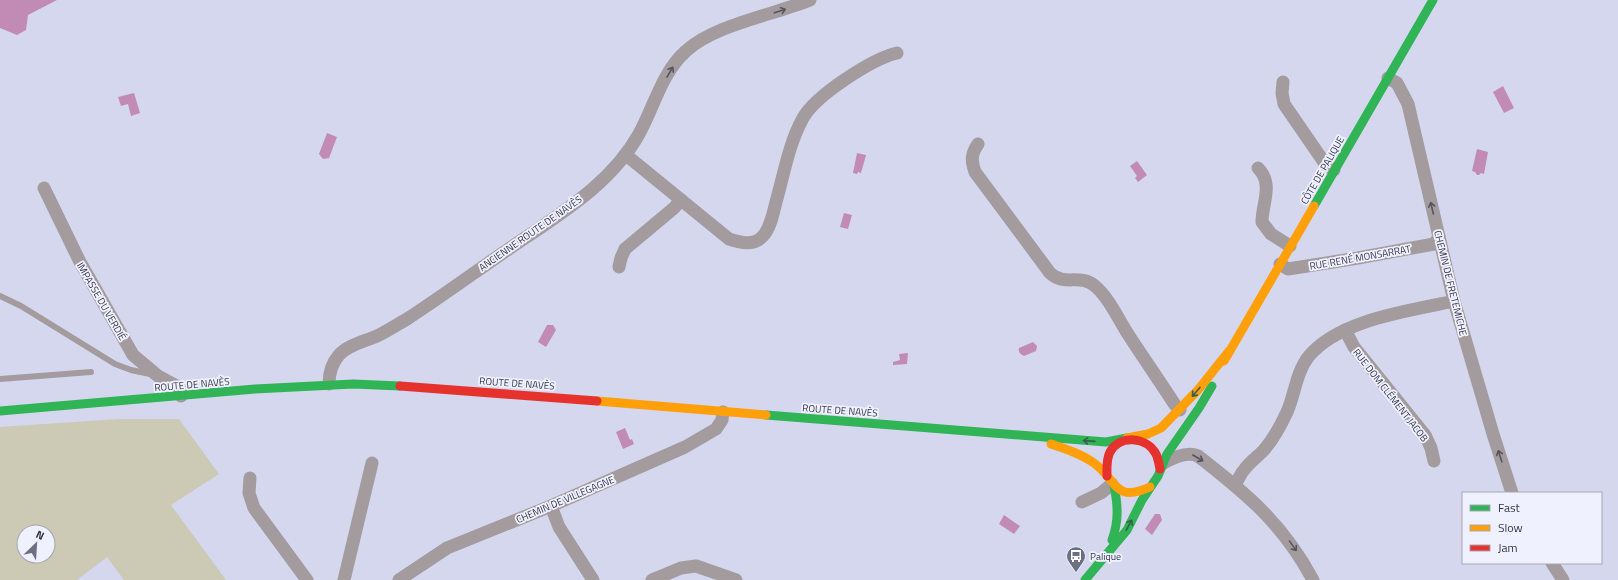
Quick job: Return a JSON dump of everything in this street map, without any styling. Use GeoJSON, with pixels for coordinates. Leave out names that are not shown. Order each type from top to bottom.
{"type":"FeatureCollection","features":[{"type":"Feature","properties":{"kind":"main road","name":"CÔTE DE PALIQUE"},"geometry":{"type":"LineString","coordinates":[[1229,351],[1284,267],[1290,246],[1334,170],[1393,81],[1433,0]]}},
{"type":"Feature","properties":{"kind":"main road"},"geometry":{"type":"LineString","coordinates":[[1031,437],[1106,442],[1148,434],[1161,428],[1180,410],[1229,351]]}},
{"type":"Feature","properties":{"kind":"main road"},"geometry":{"type":"LineString","coordinates":[[1085,580],[1127,530],[1142,500],[1155,482],[1161,466],[1175,440],[1211,389],[1229,351]]}},
{"type":"Feature","properties":{"kind":"main road","name":"ROUTE DE NAVÈS"},"geometry":{"type":"LineString","coordinates":[[0,411],[329,384],[425,387],[985,432],[1031,437]]}},
{"type":"Feature","properties":{"kind":"main road"},"geometry":{"type":"LineString","coordinates":[[1031,437],[1086,458],[1097,466],[1111,482],[1122,491],[1132,493],[1141,492],[1150,487]]}},
{"type":"Feature","properties":{"kind":"main road"},"geometry":{"type":"LineString","coordinates":[[1105,555],[1117,528],[1119,519],[1119,509],[1105,468],[1108,453],[1120,442],[1127,439],[1136,439],[1144,441],[1151,446],[1160,461],[1161,466]]}},
{"type":"Feature","properties":{"kind":"street","name":"ANCIENNE ROUTE DE NAVÈS"},"geometry":{"type":"LineString","coordinates":[[329,384],[330,370],[334,362],[346,349],[379,335],[406,319],[569,208],[588,193],[626,155],[639,134],[673,66],[693,45],[724,29],[791,8],[810,0]]}},
{"type":"Feature","properties":{"kind":"street"},"geometry":{"type":"LineString","coordinates":[[626,155],[729,239],[739,243],[757,241],[763,237],[770,223],[795,136],[804,117],[811,107],[828,91],[880,59],[898,53]]}},
{"type":"Feature","properties":{"kind":"street","name":"CHEMIN DE FRETEMICHE"},"geometry":{"type":"LineString","coordinates":[[1393,81],[1401,89],[1410,113],[1454,301],[1512,492]]}},
{"type":"Feature","properties":{"kind":"street"},"geometry":{"type":"LineString","coordinates":[[1282,82],[1284,104],[1326,165],[1334,170]]}},
{"type":"Feature","properties":{"kind":"street"},"geometry":{"type":"LineString","coordinates":[[978,144],[972,157],[972,165],[975,172],[1041,262],[1058,280],[1081,279],[1096,286],[1175,405],[1180,410]]}},
{"type":"Feature","properties":{"kind":"street"},"geometry":{"type":"LineString","coordinates":[[1258,168],[1263,172],[1267,186],[1262,222],[1270,234],[1290,246]]}},
{"type":"Feature","properties":{"kind":"street","name":"IMPASSE DU VERDIÉ"},"geometry":{"type":"LineString","coordinates":[[44,188],[80,262],[133,355],[158,376],[180,388],[181,396]]}},
{"type":"Feature","properties":{"kind":"street"},"geometry":{"type":"LineString","coordinates":[[619,267],[625,249],[674,208],[681,200]]}},
{"type":"Feature","properties":{"kind":"street","name":"RUE RENÉ MONSARRAT"},"geometry":{"type":"LineString","coordinates":[[1284,267],[1434,244],[1439,237]]}},
{"type":"Feature","properties":{"kind":"street"},"geometry":{"type":"LineString","coordinates":[[1234,485],[1243,470],[1265,450],[1274,436],[1287,411],[1302,367],[1308,356],[1329,339],[1345,330],[1372,320],[1454,301]]}},
{"type":"Feature","properties":{"kind":"street","name":"RUE DOM CLÉMENT JACOB"},"geometry":{"type":"LineString","coordinates":[[1345,330],[1354,348],[1425,434],[1431,448],[1434,461]]}},
{"type":"Feature","properties":{"kind":"street","name":"CHEMIN DE VILLEGAGNE"},"geometry":{"type":"LineString","coordinates":[[399,580],[447,548],[551,506],[685,447],[720,425],[723,412]]}},
{"type":"Feature","properties":{"kind":"street"},"geometry":{"type":"LineString","coordinates":[[1161,466],[1175,457],[1195,455],[1243,491],[1278,526],[1297,552],[1313,580]]}},
{"type":"Feature","properties":{"kind":"street"},"geometry":{"type":"LineString","coordinates":[[344,580],[372,463]]}},
{"type":"Feature","properties":{"kind":"street"},"geometry":{"type":"LineString","coordinates":[[250,478],[249,493],[254,508],[307,580]]}},
{"type":"Feature","properties":{"kind":"street"},"geometry":{"type":"LineString","coordinates":[[1082,502],[1101,493],[1111,482]]}},
{"type":"Feature","properties":{"kind":"street"},"geometry":{"type":"LineString","coordinates":[[551,506],[560,527],[593,580]]}},
{"type":"Feature","properties":{"kind":"street"},"geometry":{"type":"LineString","coordinates":[[1553,564],[1563,580]]}},
{"type":"Feature","properties":{"kind":"street"},"geometry":{"type":"LineString","coordinates":[[652,580],[681,568],[696,566],[736,580]]}},
{"type":"Feature","properties":{"kind":"lane"},"geometry":{"type":"LineString","coordinates":[[0,296],[21,306],[114,364],[131,370],[158,376]]}},
{"type":"Feature","properties":{"kind":"lane"},"geometry":{"type":"LineString","coordinates":[[0,379],[91,372]]}},
{"type":"Feature","properties":{"kind":"shaded area"},"geometry":{"type":"Polygon","coordinates":[[[0,0],[57,0],[28,15],[26,30],[17,35],[0,28],[0,0]]]}},
{"type":"Feature","properties":{"kind":"shaded area"},"geometry":{"type":"Polygon","coordinates":[[[1503,86],[1514,108],[1504,113],[1493,92],[1503,86]]]}},
{"type":"Feature","properties":{"kind":"shaded area"},"geometry":{"type":"Polygon","coordinates":[[[134,93],[140,113],[131,116],[128,104],[121,106],[118,97],[134,93]]]}},
{"type":"Feature","properties":{"kind":"shaded area"},"geometry":{"type":"Polygon","coordinates":[[[327,133],[337,137],[329,158],[323,159],[319,154],[327,133]]]}},
{"type":"Feature","properties":{"kind":"shaded area"},"geometry":{"type":"Polygon","coordinates":[[[1477,149],[1488,152],[1484,174],[1481,173],[1479,175],[1472,171],[1477,149]]]}},
{"type":"Feature","properties":{"kind":"shaded area"},"geometry":{"type":"Polygon","coordinates":[[[857,153],[866,155],[861,173],[858,172],[857,174],[853,173],[857,153]]]}},
{"type":"Feature","properties":{"kind":"shaded area"},"geometry":{"type":"Polygon","coordinates":[[[1137,161],[1147,175],[1138,182],[1135,178],[1137,176],[1130,166],[1137,161]]]}},
{"type":"Feature","properties":{"kind":"shaded area"},"geometry":{"type":"Polygon","coordinates":[[[844,213],[852,215],[848,229],[840,227],[844,213]]]}},
{"type":"Feature","properties":{"kind":"shaded area"},"geometry":{"type":"Polygon","coordinates":[[[547,325],[553,325],[556,330],[546,347],[538,342],[547,325]]]}},
{"type":"Feature","properties":{"kind":"shaded area"},"geometry":{"type":"Polygon","coordinates":[[[1033,342],[1037,346],[1036,351],[1024,356],[1020,353],[1019,348],[1033,342]]]}},
{"type":"Feature","properties":{"kind":"shaded area"},"geometry":{"type":"Polygon","coordinates":[[[908,353],[907,364],[893,365],[893,362],[900,360],[899,354],[908,353]]]}},
{"type":"Feature","properties":{"kind":"shaded area"},"geometry":{"type":"Polygon","coordinates":[[[118,419],[179,419],[219,474],[171,505],[226,580],[124,580],[107,557],[77,580],[0,580],[0,427],[118,419]]]}},
{"type":"Feature","properties":{"kind":"shaded area"},"geometry":{"type":"Polygon","coordinates":[[[625,428],[630,440],[632,439],[634,444],[623,449],[616,432],[625,428]]]}},
{"type":"Feature","properties":{"kind":"shaded area"},"geometry":{"type":"Polygon","coordinates":[[[1155,514],[1160,514],[1162,520],[1152,535],[1145,529],[1155,514]]]}},
{"type":"Feature","properties":{"kind":"shaded area"},"geometry":{"type":"Polygon","coordinates":[[[1004,515],[1020,526],[1014,534],[999,524],[1004,515]]]}},
{"type":"Feature","properties":{"kind":"traffic: fast"},"geometry":{"type":"LineString","coordinates":[[1314,206],[1433,0]]}},
{"type":"Feature","properties":{"kind":"traffic: fast"},"geometry":{"type":"LineString","coordinates":[[0,411],[255,389],[353,384],[400,386]]}},
{"type":"Feature","properties":{"kind":"traffic: fast"},"geometry":{"type":"LineString","coordinates":[[1085,580],[1127,530],[1142,500],[1158,476],[1167,454],[1199,408],[1212,386]]}},
{"type":"Feature","properties":{"kind":"traffic: fast"},"geometry":{"type":"LineString","coordinates":[[766,415],[1106,442],[1127,438]]}},
{"type":"Feature","properties":{"kind":"traffic: fast"},"geometry":{"type":"LineString","coordinates":[[1112,540],[1116,526],[1117,513],[1114,486]]}},
{"type":"Feature","properties":{"kind":"traffic: slow"},"geometry":{"type":"LineString","coordinates":[[1224,361],[1314,206]]}},
{"type":"Feature","properties":{"kind":"traffic: slow"},"geometry":{"type":"LineString","coordinates":[[1127,438],[1148,434],[1161,428],[1198,390],[1229,351]]}},
{"type":"Feature","properties":{"kind":"traffic: slow"},"geometry":{"type":"LineString","coordinates":[[597,401],[766,415]]}},
{"type":"Feature","properties":{"kind":"traffic: slow"},"geometry":{"type":"LineString","coordinates":[[1051,444],[1079,454],[1094,463],[1118,488],[1123,491],[1129,493],[1150,487]]}},
{"type":"Feature","properties":{"kind":"traffic: jam"},"geometry":{"type":"LineString","coordinates":[[400,386],[597,401]]}},
{"type":"Feature","properties":{"kind":"traffic: jam"},"geometry":{"type":"LineString","coordinates":[[1107,476],[1107,461],[1110,452],[1114,446],[1127,440],[1140,441],[1152,448],[1157,456],[1160,469]]}},
{"type":"Feature","properties":{"kind":"place","name":"Palique"},"geometry":{"type":"Point","coordinates":[1076,573]}}]}
